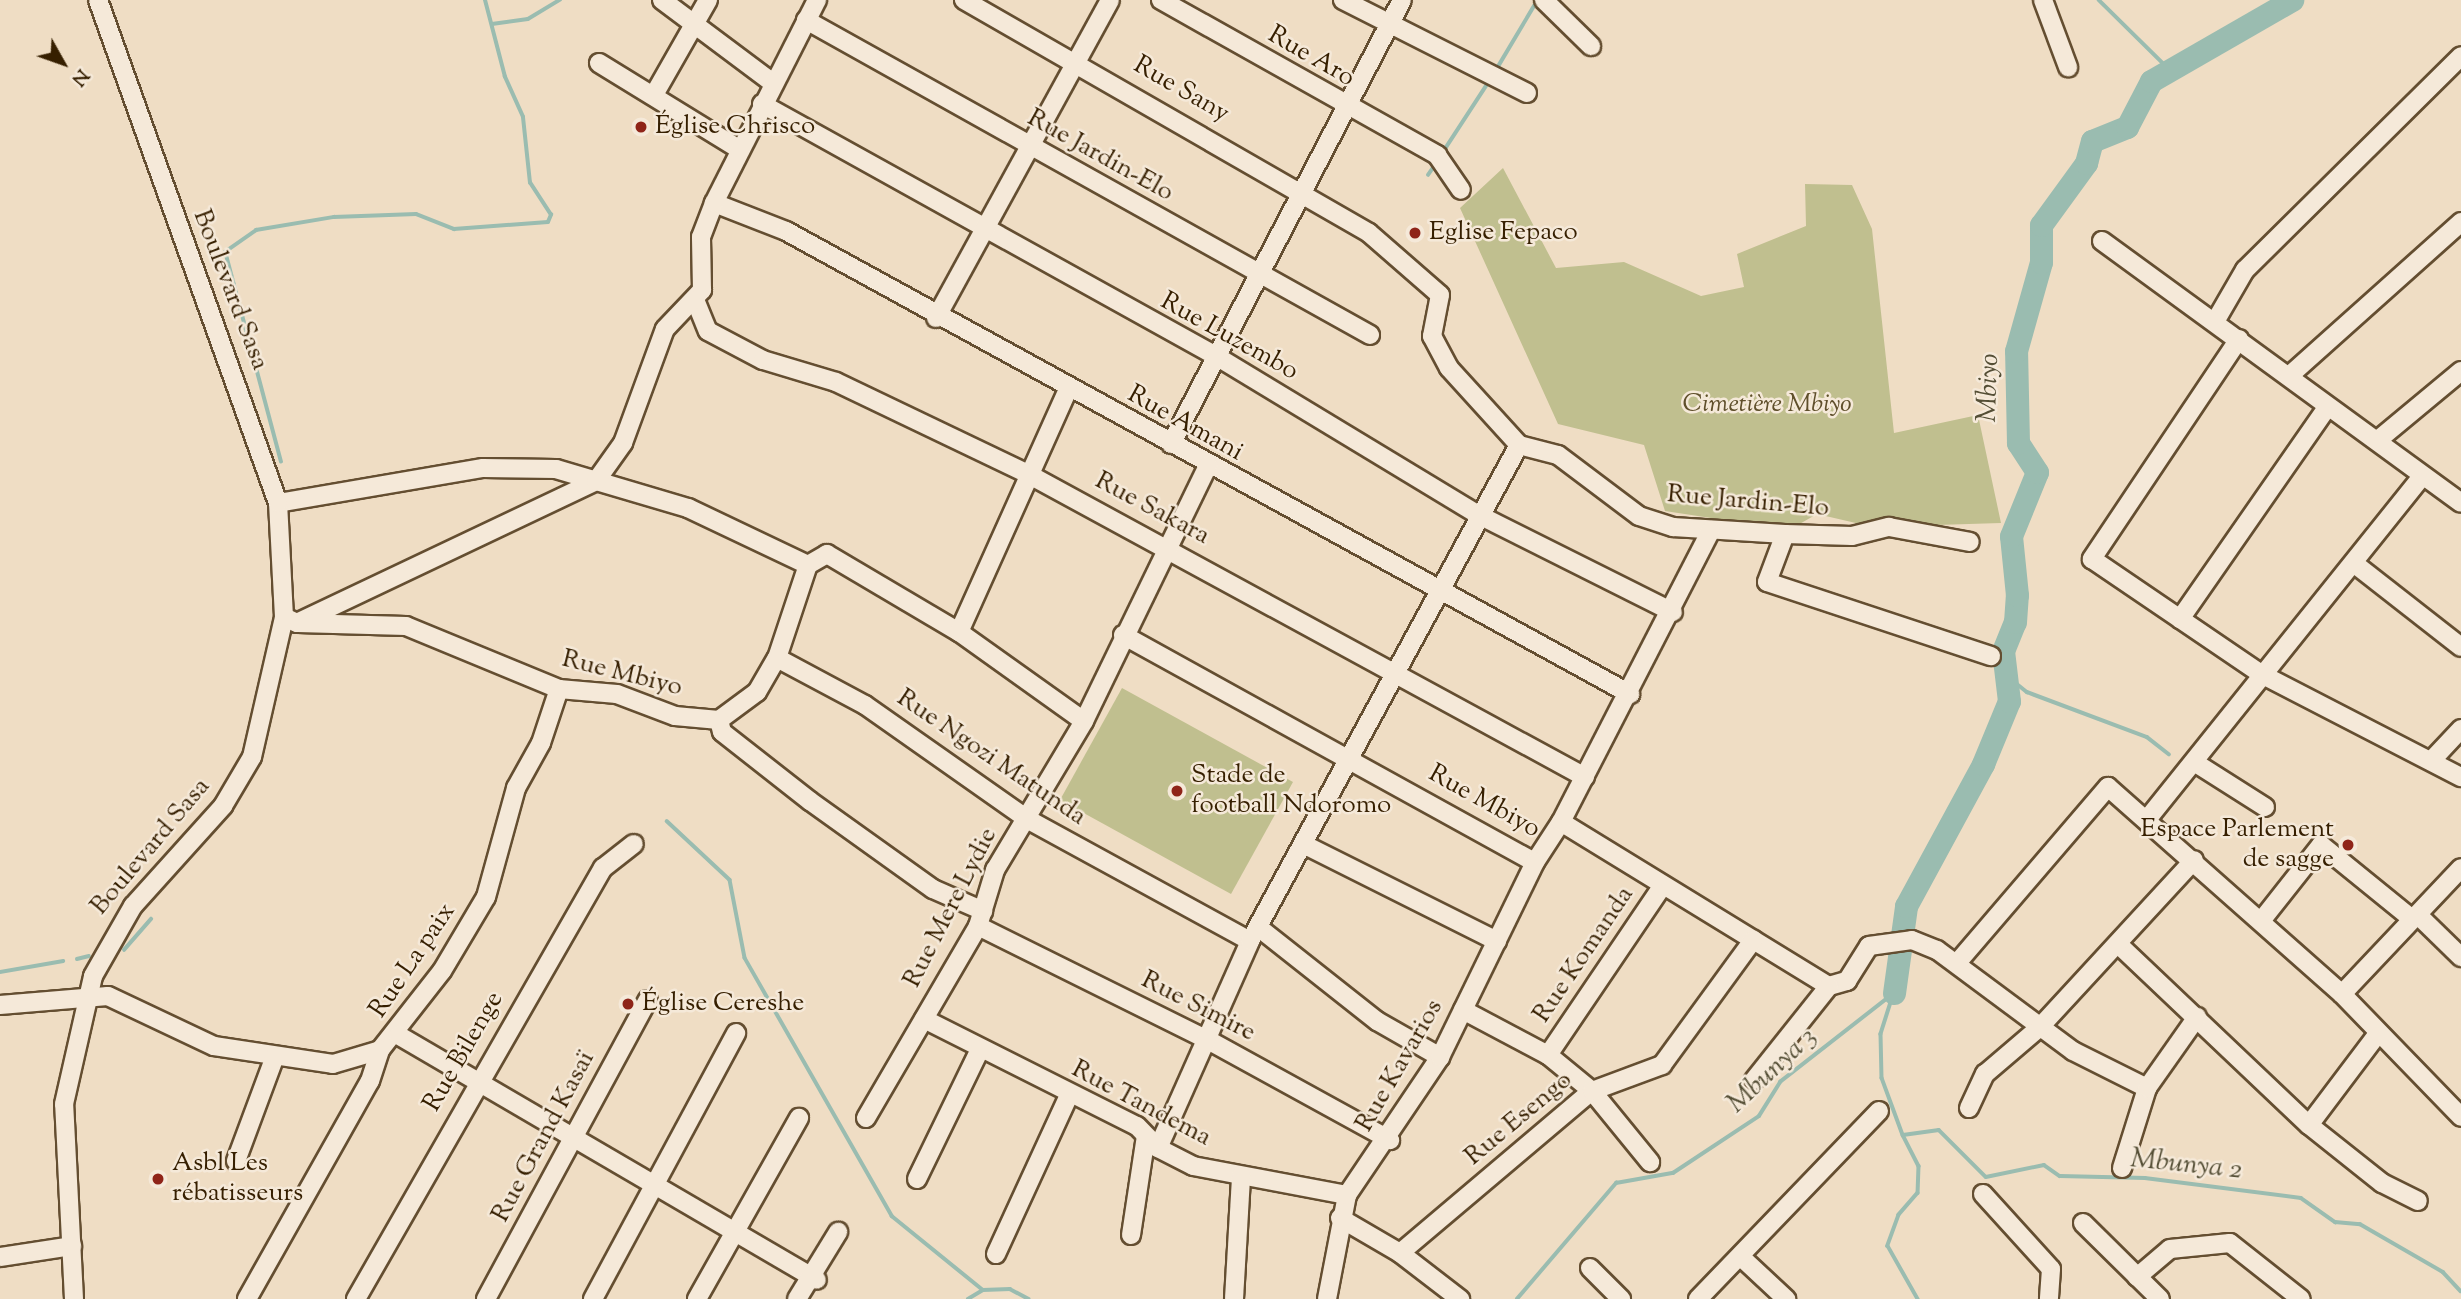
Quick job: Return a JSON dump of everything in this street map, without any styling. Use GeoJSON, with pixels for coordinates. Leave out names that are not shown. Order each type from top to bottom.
{"type":"FeatureCollection","features":[{"type":"Feature","properties":{"kind":"street","name":"Boulevard Sasa"},"geometry":{"type":"LineString","coordinates":[[74,1299],[64,1104],[89,999],[107,943],[223,806],[252,757],[290,620],[278,503],[97,0]]}},
{"type":"Feature","properties":{"kind":"street"},"geometry":{"type":"LineString","coordinates":[[662,0],[693,27],[773,83]]}},
{"type":"Feature","properties":{"kind":"street"},"geometry":{"type":"LineString","coordinates":[[655,93],[708,0]]}},
{"type":"Feature","properties":{"kind":"street"},"geometry":{"type":"LineString","coordinates":[[290,620],[596,481],[623,443],[665,328],[696,302],[702,290],[701,237],[714,203],[739,149],[817,0]]}},
{"type":"Feature","properties":{"kind":"street","name":"Rue Sany"},"geometry":{"type":"LineString","coordinates":[[964,0],[1302,189],[1369,233],[1440,295],[1432,336],[1449,368],[1519,445]]}},
{"type":"Feature","properties":{"kind":"street"},"geometry":{"type":"LineString","coordinates":[[936,318],[989,231],[1111,0]]}},
{"type":"Feature","properties":{"kind":"street","name":"Rue Aro"},"geometry":{"type":"LineString","coordinates":[[1161,0],[1344,107],[1441,160],[1461,190]]}},
{"type":"Feature","properties":{"kind":"street"},"geometry":{"type":"LineString","coordinates":[[1343,0],[1388,26],[1527,93]]}},
{"type":"Feature","properties":{"kind":"street"},"geometry":{"type":"LineString","coordinates":[[1171,444],[1402,0]]}},
{"type":"Feature","properties":{"kind":"street"},"geometry":{"type":"LineString","coordinates":[[1544,0],[1591,46]]}},
{"type":"Feature","properties":{"kind":"street"},"geometry":{"type":"LineString","coordinates":[[2043,0],[2068,67]]}},
{"type":"Feature","properties":{"kind":"street","name":"Rue Jardin-Elo"},"geometry":{"type":"LineString","coordinates":[[806,20],[1032,150],[1370,334]]}},
{"type":"Feature","properties":{"kind":"street"},"geometry":{"type":"LineString","coordinates":[[2216,320],[2245,270],[2461,56]]}},
{"type":"Feature","properties":{"kind":"street"},"geometry":{"type":"LineString","coordinates":[[599,63],[655,93],[739,149]]}},
{"type":"Feature","properties":{"kind":"street","name":"Rue Luzembo"},"geometry":{"type":"LineString","coordinates":[[762,104],[1216,356],[1477,514],[1673,612]]}},
{"type":"Feature","properties":{"kind":"street","name":"Rue Amani"},"geometry":{"type":"LineString","coordinates":[[714,203],[786,231],[936,318],[1630,694]]}},
{"type":"Feature","properties":{"kind":"street"},"geometry":{"type":"LineString","coordinates":[[2289,376],[2461,222]]}},
{"type":"Feature","properties":{"kind":"street"},"geometry":{"type":"LineString","coordinates":[[2102,241],[2216,320],[2289,376],[2326,409],[2378,440],[2421,478],[2461,503]]}},
{"type":"Feature","properties":{"kind":"street","name":"Rue Sakara"},"geometry":{"type":"LineString","coordinates":[[696,302],[708,331],[763,360],[836,382],[1168,545],[1393,675],[1585,777]]}},
{"type":"Feature","properties":{"kind":"street"},"geometry":{"type":"LineString","coordinates":[[2239,339],[2092,559],[2263,675],[2461,777]]}},
{"type":"Feature","properties":{"kind":"street"},"geometry":{"type":"LineString","coordinates":[[2378,440],[2461,371]]}},
{"type":"Feature","properties":{"kind":"street"},"geometry":{"type":"LineString","coordinates":[[958,632],[1068,390]]}},
{"type":"Feature","properties":{"kind":"street"},"geometry":{"type":"LineString","coordinates":[[2180,619],[2326,409]]}},
{"type":"Feature","properties":{"kind":"street"},"geometry":{"type":"LineString","coordinates":[[1131,1235],[1152,1142],[1208,1040],[1254,934],[1350,758],[1477,514],[1519,445]]}},
{"type":"Feature","properties":{"kind":"street","name":"Rue Jardin-Elo"},"geometry":{"type":"LineString","coordinates":[[1519,445],[1558,455],[1639,516],[1712,530],[1785,534],[1852,536],[1889,527],[1970,542]]}},
{"type":"Feature","properties":{"kind":"street","name":"Rue Mere Lydie"},"geometry":{"type":"LineString","coordinates":[[866,1118],[980,918],[995,870],[1084,721],[1123,635],[1208,466]]}},
{"type":"Feature","properties":{"kind":"street"},"geometry":{"type":"LineString","coordinates":[[278,503],[483,468],[555,469],[688,508],[808,565]]}},
{"type":"Feature","properties":{"kind":"street"},"geometry":{"type":"LineString","coordinates":[[2149,817],[2356,565],[2421,478]]}},
{"type":"Feature","properties":{"kind":"street"},"geometry":{"type":"LineString","coordinates":[[1561,822],[1673,612],[1712,530]]}},
{"type":"Feature","properties":{"kind":"street"},"geometry":{"type":"LineString","coordinates":[[1785,534],[1768,582],[1991,656]]}},
{"type":"Feature","properties":{"kind":"street"},"geometry":{"type":"LineString","coordinates":[[719,720],[757,692],[778,658],[808,565],[827,554],[958,632],[1084,721]]}},
{"type":"Feature","properties":{"kind":"street"},"geometry":{"type":"LineString","coordinates":[[2356,565],[2461,647]]}},
{"type":"Feature","properties":{"kind":"street","name":"Rue Mbiyo"},"geometry":{"type":"LineString","coordinates":[[290,620],[405,626],[559,689],[617,694],[675,716],[719,720]]}},
{"type":"Feature","properties":{"kind":"street","name":"Rue Mbiyo"},"geometry":{"type":"LineString","coordinates":[[1123,635],[1535,862],[1561,822],[1829,986]]}},
{"type":"Feature","properties":{"kind":"street","name":"Rue Ngozi Matunda"},"geometry":{"type":"LineString","coordinates":[[778,658],[865,705],[1027,820],[1254,934],[1377,1021],[1440,1057]]}},
{"type":"Feature","properties":{"kind":"street","name":"Rue La paix"},"geometry":{"type":"LineString","coordinates":[[0,1005],[108,996],[214,1046],[334,1065],[380,1050],[398,1035],[486,897],[516,788],[541,743],[559,689]]}},
{"type":"Feature","properties":{"kind":"street","name":"Rue Simire"},"geometry":{"type":"LineString","coordinates":[[719,720],[722,732],[810,801],[933,889],[980,918],[1390,1140]]}},
{"type":"Feature","properties":{"kind":"street"},"geometry":{"type":"LineString","coordinates":[[2431,761],[2461,729]]}},
{"type":"Feature","properties":{"kind":"street"},"geometry":{"type":"LineString","coordinates":[[2194,762],[2265,807]]}},
{"type":"Feature","properties":{"kind":"street"},"geometry":{"type":"LineString","coordinates":[[1957,963],[2108,787],[2149,817],[2342,994],[2376,1036],[2461,1117]]}},
{"type":"Feature","properties":{"kind":"street","name":"Rue Bilenge"},"geometry":{"type":"LineString","coordinates":[[356,1299],[476,1082],[603,868],[634,844]]}},
{"type":"Feature","properties":{"kind":"street"},"geometry":{"type":"LineString","coordinates":[[1303,844],[1497,941]]}},
{"type":"Feature","properties":{"kind":"street"},"geometry":{"type":"LineString","coordinates":[[2261,921],[2321,845],[2416,917],[2461,957]]}},
{"type":"Feature","properties":{"kind":"street"},"geometry":{"type":"LineString","coordinates":[[1969,1108],[1985,1074],[2040,1027],[2194,860]]}},
{"type":"Feature","properties":{"kind":"street","name":"Rue Kavarios"},"geometry":{"type":"LineString","coordinates":[[1327,1299],[1340,1218],[1348,1195],[1390,1140],[1440,1057],[1535,862]]}},
{"type":"Feature","properties":{"kind":"street"},"geometry":{"type":"LineString","coordinates":[[2342,994],[2461,868]]}},
{"type":"Feature","properties":{"kind":"street","name":"Rue Komanda"},"geometry":{"type":"LineString","coordinates":[[1548,1055],[1663,885]]}},
{"type":"Feature","properties":{"kind":"street"},"geometry":{"type":"LineString","coordinates":[[1754,1080],[1829,986],[1847,981],[1869,946],[1904,939],[1957,963],[2040,1027],[2147,1088]]}},
{"type":"Feature","properties":{"kind":"street","name":"Rue Esengo"},"geometry":{"type":"LineString","coordinates":[[1400,1253],[1592,1091],[1662,1065],[1753,940]]}},
{"type":"Feature","properties":{"kind":"street"},"geometry":{"type":"LineString","coordinates":[[2118,944],[2309,1125],[2382,1183],[2418,1201]]}},
{"type":"Feature","properties":{"kind":"street","name":"Rue Grand Kasaï"},"geometry":{"type":"LineString","coordinates":[[486,1299],[648,1000]]}},
{"type":"Feature","properties":{"kind":"street"},"geometry":{"type":"LineString","coordinates":[[1463,1010],[1548,1055],[1592,1091],[1650,1162]]}},
{"type":"Feature","properties":{"kind":"street"},"geometry":{"type":"LineString","coordinates":[[2122,1168],[2147,1088],[2197,1017]]}},
{"type":"Feature","properties":{"kind":"street","name":"Rue Tandema"},"geometry":{"type":"LineString","coordinates":[[924,1019],[1069,1095],[1193,1166],[1348,1195]]}},
{"type":"Feature","properties":{"kind":"street"},"geometry":{"type":"LineString","coordinates":[[593,1299],[736,1033]]}},
{"type":"Feature","properties":{"kind":"street"},"geometry":{"type":"LineString","coordinates":[[398,1035],[476,1082],[574,1134],[814,1278]]}},
{"type":"Feature","properties":{"kind":"street"},"geometry":{"type":"LineString","coordinates":[[2309,1125],[2376,1036]]}},
{"type":"Feature","properties":{"kind":"street"},"geometry":{"type":"LineString","coordinates":[[917,1179],[980,1049]]}},
{"type":"Feature","properties":{"kind":"street"},"geometry":{"type":"LineString","coordinates":[[247,1299],[370,1081],[380,1050]]}},
{"type":"Feature","properties":{"kind":"street"},"geometry":{"type":"LineString","coordinates":[[236,1161],[275,1056]]}},
{"type":"Feature","properties":{"kind":"street"},"geometry":{"type":"LineString","coordinates":[[996,1254],[1069,1095]]}},
{"type":"Feature","properties":{"kind":"street"},"geometry":{"type":"LineString","coordinates":[[1698,1299],[1879,1111]]}},
{"type":"Feature","properties":{"kind":"street"},"geometry":{"type":"LineString","coordinates":[[697,1299],[799,1118]]}},
{"type":"Feature","properties":{"kind":"street"},"geometry":{"type":"LineString","coordinates":[[1234,1299],[1241,1176]]}},
{"type":"Feature","properties":{"kind":"street"},"geometry":{"type":"LineString","coordinates":[[1983,1194],[2051,1269],[2049,1299]]}},
{"type":"Feature","properties":{"kind":"street"},"geometry":{"type":"LineString","coordinates":[[1340,1218],[1400,1253],[1460,1299]]}},
{"type":"Feature","properties":{"kind":"street"},"geometry":{"type":"LineString","coordinates":[[2083,1223],[2160,1299]]}},
{"type":"Feature","properties":{"kind":"street"},"geometry":{"type":"LineString","coordinates":[[797,1299],[814,1278],[838,1232]]}},
{"type":"Feature","properties":{"kind":"street"},"geometry":{"type":"LineString","coordinates":[[2137,1277],[2170,1249],[2230,1243],[2301,1299]]}},
{"type":"Feature","properties":{"kind":"street"},"geometry":{"type":"LineString","coordinates":[[0,1257],[72,1247]]}},
{"type":"Feature","properties":{"kind":"street"},"geometry":{"type":"LineString","coordinates":[[1741,1257],[1786,1299]]}},
{"type":"Feature","properties":{"kind":"street"},"geometry":{"type":"LineString","coordinates":[[1590,1268],[1621,1299]]}},
{"type":"Feature","properties":{"kind":"green space","name":"Cimetière Mbiyo"},"geometry":{"type":"Polygon","coordinates":[[[1503,168],[1556,268],[1624,262],[1701,296],[1744,287],[1737,254],[1806,226],[1805,184],[1852,185],[1872,229],[1894,433],[1978,415],[2001,523],[1873,527],[1817,514],[1789,530],[1665,511],[1644,445],[1558,424],[1460,208],[1503,168]]]}},
{"type":"Feature","properties":{"kind":"green space","name":"Stade de football Ndoromo"},"geometry":{"type":"Polygon","coordinates":[[[1122,688],[1293,782],[1231,894],[1060,800],[1122,688]]]}},
{"type":"Feature","properties":{"kind":"waterway"},"geometry":{"type":"LineString","coordinates":[[281,462],[225,252],[256,230],[334,217],[416,214],[454,229],[548,222],[551,215],[530,183],[523,117],[505,77],[485,0]]}},
{"type":"Feature","properties":{"kind":"waterway"},"geometry":{"type":"LineString","coordinates":[[492,24],[528,19],[560,0]]}},
{"type":"Feature","properties":{"kind":"waterway"},"geometry":{"type":"LineString","coordinates":[[2099,0],[2168,68]]}},
{"type":"Feature","properties":{"kind":"waterway","name":"Mbiyo"},"geometry":{"type":"LineString","coordinates":[[1894,993],[1906,906],[1983,764],[2009,701],[2003,651],[2015,622],[2017,595],[2011,536],[2037,472],[2018,443],[2016,351],[2041,262],[2041,225],[2086,163],[2092,141],[2127,127],[2151,81],[2292,0]]}},
{"type":"Feature","properties":{"kind":"waterway"},"geometry":{"type":"LineString","coordinates":[[1496,70],[1537,1]]}},
{"type":"Feature","properties":{"kind":"waterway"},"geometry":{"type":"LineString","coordinates":[[1443,152],[1490,80]]}},
{"type":"Feature","properties":{"kind":"waterway"},"geometry":{"type":"LineString","coordinates":[[1428,175],[1435,165]]}},
{"type":"Feature","properties":{"kind":"waterway"},"geometry":{"type":"LineString","coordinates":[[2011,679],[2027,692],[2147,737],[2169,754]]}},
{"type":"Feature","properties":{"kind":"waterway"},"geometry":{"type":"LineString","coordinates":[[667,821],[730,880],[745,958],[892,1216],[983,1290]]}},
{"type":"Feature","properties":{"kind":"waterway"},"geometry":{"type":"LineString","coordinates":[[124,950],[151,919]]}},
{"type":"Feature","properties":{"kind":"waterway"},"geometry":{"type":"LineString","coordinates":[[77,959],[89,956]]}},
{"type":"Feature","properties":{"kind":"waterway"},"geometry":{"type":"LineString","coordinates":[[0,972],[63,961]]}},
{"type":"Feature","properties":{"kind":"waterway","name":"Mbunya 2"},"geometry":{"type":"LineString","coordinates":[[1894,993],[1881,1034],[1882,1078],[1903,1135],[1939,1130],[1986,1177],[2044,1165],[2060,1176],[2145,1178],[2301,1198],[2335,1222],[2360,1224],[2443,1272],[2461,1291]]}},
{"type":"Feature","properties":{"kind":"waterway","name":"Mbunya 3"},"geometry":{"type":"LineString","coordinates":[[1517,1299],[1616,1183],[1673,1173],[1759,1116],[1780,1082],[1894,993]]}},
{"type":"Feature","properties":{"kind":"waterway","name":"Mbunya 2"},"geometry":{"type":"LineString","coordinates":[[1903,1135],[1919,1166],[1918,1193],[1899,1215],[1888,1246],[1918,1299]]}},
{"type":"Feature","properties":{"kind":"waterway"},"geometry":{"type":"LineString","coordinates":[[968,1299],[983,1290],[1010,1289],[1029,1299]]}},
{"type":"Feature","properties":{"kind":"place","name":"Église Chrisco"},"geometry":{"type":"Point","coordinates":[641,127]}},
{"type":"Feature","properties":{"kind":"place","name":"Eglise Fepaco"},"geometry":{"type":"Point","coordinates":[1415,233]}},
{"type":"Feature","properties":{"kind":"place","name":"Stade de football Ndoromo"},"geometry":{"type":"Point","coordinates":[1177,791]}},
{"type":"Feature","properties":{"kind":"place","name":"Espace Parlement de sagge"},"geometry":{"type":"Point","coordinates":[2348,845]}},
{"type":"Feature","properties":{"kind":"place","name":"Église Cereshe"},"geometry":{"type":"Point","coordinates":[628,1004]}},
{"type":"Feature","properties":{"kind":"place","name":"Asbl Les rébatisseurs"},"geometry":{"type":"Point","coordinates":[158,1179]}}]}
